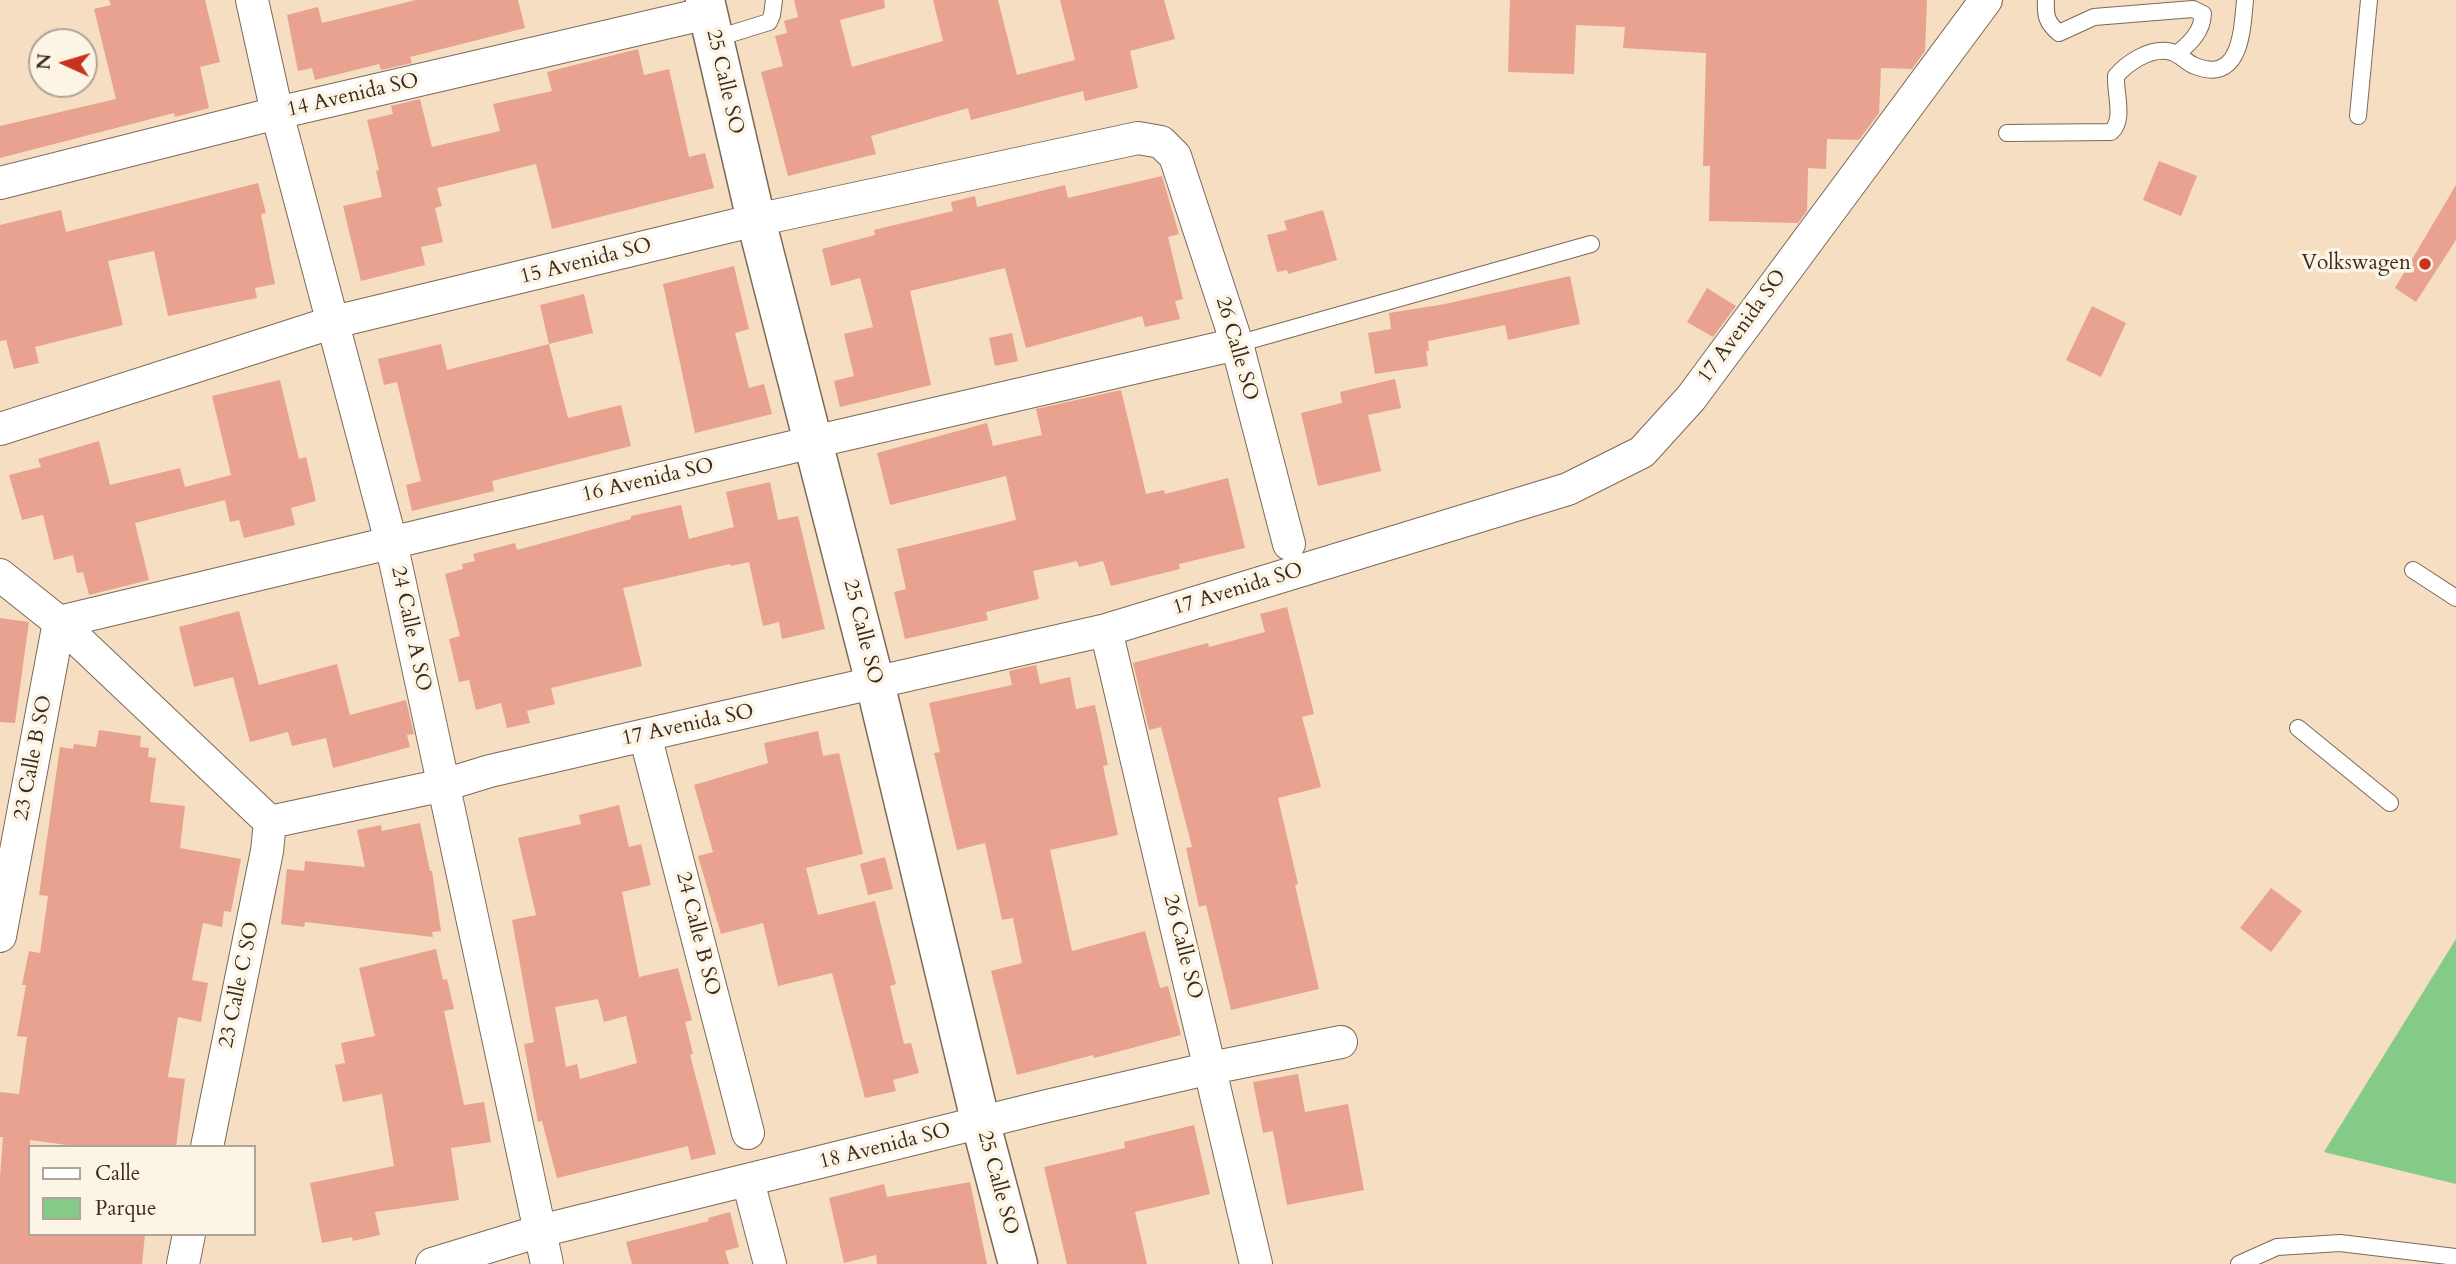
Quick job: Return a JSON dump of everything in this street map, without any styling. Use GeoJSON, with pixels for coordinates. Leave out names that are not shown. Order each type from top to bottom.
{"type":"FeatureCollection","features":[{"type":"Feature","properties":{"kind":"street","name":"24 Calle A SO"},"geometry":{"type":"LineString","coordinates":[[252,0],[277,113],[391,542],[547,1264]]}},
{"type":"Feature","properties":{"kind":"street","name":"17 Avenida SO"},"geometry":{"type":"LineString","coordinates":[[270,822],[444,785],[490,771],[1105,630],[1568,489],[1642,452],[1691,398],[1986,0]]}},
{"type":"Feature","properties":{"kind":"street","name":"14 Avenida SO"},"geometry":{"type":"LineString","coordinates":[[0,183],[277,113],[709,17]]}},
{"type":"Feature","properties":{"kind":"street","name":"25 Calle SO"},"geometry":{"type":"LineString","coordinates":[[709,17],[981,1124],[1018,1264]]}},
{"type":"Feature","properties":{"kind":"street","name":"15 Avenida SO"},"geometry":{"type":"LineString","coordinates":[[0,429],[334,322],[757,220],[1138,138],[1161,142],[1175,156]]}},
{"type":"Feature","properties":{"kind":"street","name":"26 Calle SO"},"geometry":{"type":"LineString","coordinates":[[1175,156],[1237,344],[1289,544]]}},
{"type":"Feature","properties":{"kind":"street","name":"16 Avenida SO"},"geometry":{"type":"LineString","coordinates":[[59,622],[1237,344]]}},
{"type":"Feature","properties":{"kind":"street"},"geometry":{"type":"LineString","coordinates":[[0,575],[59,622],[270,822]]}},
{"type":"Feature","properties":{"kind":"street","name":"23 Calle B SO"},"geometry":{"type":"LineString","coordinates":[[0,936],[59,622]]}},
{"type":"Feature","properties":{"kind":"street","name":"26 Calle SO"},"geometry":{"type":"LineString","coordinates":[[1105,630],[1256,1264]]}},
{"type":"Feature","properties":{"kind":"street","name":"24 Calle B SO"},"geometry":{"type":"LineString","coordinates":[[645,735],[748,1133]]}},
{"type":"Feature","properties":{"kind":"street","name":"23 Calle C SO"},"geometry":{"type":"LineString","coordinates":[[207,1145],[267,851],[270,822]]}},
{"type":"Feature","properties":{"kind":"street","name":"18 Avenida SO"},"geometry":{"type":"LineString","coordinates":[[432,1264],[540,1231],[1210,1068],[1341,1042]]}},
{"type":"Feature","properties":{"kind":"street"},"geometry":{"type":"LineString","coordinates":[[748,1181],[770,1264]]}},
{"type":"Feature","properties":{"kind":"street"},"geometry":{"type":"LineString","coordinates":[[183,1264],[189,1236]]}},
{"type":"Feature","properties":{"kind":"lane"},"geometry":{"type":"LineString","coordinates":[[709,17],[769,22],[774,0]]}},
{"type":"Feature","properties":{"kind":"lane"},"geometry":{"type":"LineString","coordinates":[[2046,0],[2045,14],[2049,25],[2059,33],[2094,17],[2193,9],[2203,14],[2203,22],[2194,39],[2178,54]]}},
{"type":"Feature","properties":{"kind":"lane"},"geometry":{"type":"LineString","coordinates":[[2007,133],[2111,132],[2118,127],[2119,119],[2116,76],[2124,66],[2153,51],[2178,54],[2194,66],[2225,68],[2231,63],[2235,53],[2242,29],[2245,0]]}},
{"type":"Feature","properties":{"kind":"lane"},"geometry":{"type":"LineString","coordinates":[[2358,116],[2369,0]]}},
{"type":"Feature","properties":{"kind":"lane"},"geometry":{"type":"LineString","coordinates":[[1237,344],[1591,244]]}},
{"type":"Feature","properties":{"kind":"lane"},"geometry":{"type":"LineString","coordinates":[[2413,570],[2456,598]]}},
{"type":"Feature","properties":{"kind":"lane"},"geometry":{"type":"LineString","coordinates":[[2298,728],[2390,803]]}},
{"type":"Feature","properties":{"kind":"lane"},"geometry":{"type":"LineString","coordinates":[[2239,1264],[2277,1247],[2340,1243],[2387,1256],[2456,1257]]}},
{"type":"Feature","properties":{"kind":"green space"},"geometry":{"type":"Polygon","coordinates":[[[2456,939],[2456,1184],[2324,1152],[2456,939]]]}},
{"type":"Feature","properties":{"kind":"building"},"geometry":{"type":"Polygon","coordinates":[[[109,0],[205,0],[220,62],[200,67],[209,108],[175,117],[174,113],[0,158],[0,126],[116,99],[94,9],[111,5],[109,0]]]}},
{"type":"Feature","properties":{"kind":"building"},"geometry":{"type":"Polygon","coordinates":[[[416,0],[518,0],[525,28],[410,57],[412,63],[381,70],[379,64],[315,80],[312,68],[298,71],[287,15],[318,7],[322,23],[416,0]]]}},
{"type":"Feature","properties":{"kind":"building"},"geometry":{"type":"Polygon","coordinates":[[[794,0],[884,0],[885,8],[840,20],[852,67],[943,41],[933,0],[998,0],[1017,75],[1075,60],[1060,0],[1164,0],[1175,39],[1130,51],[1138,88],[1085,101],[1083,91],[971,120],[968,108],[871,136],[876,154],[788,176],[761,72],[783,66],[775,36],[787,33],[784,21],[798,17],[794,0]]]}},
{"type":"Feature","properties":{"kind":"building"},"geometry":{"type":"Polygon","coordinates":[[[1510,0],[1927,0],[1925,51],[1912,69],[1881,68],[1879,113],[1859,140],[1827,139],[1826,169],[1808,168],[1807,211],[1798,223],[1709,221],[1710,166],[1703,166],[1706,53],[1623,48],[1625,27],[1576,25],[1574,74],[1508,72],[1510,0]]]}},
{"type":"Feature","properties":{"kind":"building"},"geometry":{"type":"Polygon","coordinates":[[[638,49],[644,75],[669,69],[689,157],[705,153],[714,188],[552,229],[536,164],[437,188],[442,206],[435,208],[443,242],[421,247],[425,265],[361,281],[343,206],[382,197],[376,171],[379,170],[367,120],[393,114],[391,106],[420,99],[432,147],[500,131],[493,104],[552,91],[547,72],[638,49]]]}},
{"type":"Feature","properties":{"kind":"building"},"geometry":{"type":"Polygon","coordinates":[[[2159,161],[2197,176],[2181,216],[2143,200],[2159,161]]]}},
{"type":"Feature","properties":{"kind":"building"},"geometry":{"type":"Polygon","coordinates":[[[1162,176],[1179,234],[1168,237],[1183,299],[1175,301],[1180,319],[1145,327],[1142,316],[1026,348],[1005,268],[910,291],[931,385],[840,407],[834,381],[854,376],[844,334],[873,327],[860,278],[831,286],[822,249],[875,235],[874,230],[953,211],[951,202],[975,196],[977,207],[1065,185],[1068,198],[1162,176]]]}},
{"type":"Feature","properties":{"kind":"building"},"geometry":{"type":"Polygon","coordinates":[[[258,183],[266,213],[261,214],[275,284],[255,288],[257,298],[168,316],[154,251],[108,261],[123,325],[35,347],[39,363],[14,369],[6,340],[0,341],[0,225],[61,210],[66,232],[258,183]]]}},
{"type":"Feature","properties":{"kind":"building","name":"Volkswagen"},"geometry":{"type":"Polygon","coordinates":[[[2456,185],[2456,240],[2416,302],[2395,288],[2456,185]]]}},
{"type":"Feature","properties":{"kind":"building"},"geometry":{"type":"Polygon","coordinates":[[[1323,210],[1337,260],[1288,274],[1287,270],[1277,272],[1267,235],[1287,230],[1284,221],[1323,210]]]}},
{"type":"Feature","properties":{"kind":"building"},"geometry":{"type":"Polygon","coordinates":[[[734,266],[749,329],[735,333],[749,388],[764,384],[772,414],[695,433],[663,284],[734,266]]]}},
{"type":"Feature","properties":{"kind":"building"},"geometry":{"type":"Polygon","coordinates":[[[1570,276],[1580,324],[1508,340],[1505,325],[1428,341],[1428,366],[1375,374],[1368,333],[1391,329],[1389,313],[1445,304],[1570,276]]]}},
{"type":"Feature","properties":{"kind":"building"},"geometry":{"type":"Polygon","coordinates":[[[1707,288],[1736,306],[1713,337],[1687,322],[1707,288]]]}},
{"type":"Feature","properties":{"kind":"building"},"geometry":{"type":"Polygon","coordinates":[[[584,294],[593,333],[549,344],[540,305],[584,294]]]}},
{"type":"Feature","properties":{"kind":"building"},"geometry":{"type":"Polygon","coordinates":[[[2092,306],[2126,323],[2101,377],[2066,360],[2092,306]]]}},
{"type":"Feature","properties":{"kind":"building"},"geometry":{"type":"Polygon","coordinates":[[[1012,333],[1018,361],[995,366],[989,338],[1012,333]]]}},
{"type":"Feature","properties":{"kind":"building"},"geometry":{"type":"Polygon","coordinates":[[[441,344],[447,370],[549,344],[568,418],[621,405],[631,446],[492,481],[494,491],[412,511],[406,485],[421,481],[397,382],[384,385],[378,359],[441,344]]]}},
{"type":"Feature","properties":{"kind":"building"},"geometry":{"type":"Polygon","coordinates":[[[1395,379],[1401,408],[1368,415],[1381,471],[1318,486],[1301,413],[1342,403],[1340,392],[1395,379]]]}},
{"type":"Feature","properties":{"kind":"building"},"geometry":{"type":"Polygon","coordinates":[[[280,380],[299,459],[306,457],[316,501],[291,508],[295,525],[244,538],[239,520],[230,522],[225,500],[135,523],[149,580],[89,595],[83,572],[77,573],[73,555],[54,560],[43,515],[22,520],[9,475],[41,467],[38,459],[99,441],[110,485],[180,468],[185,487],[231,475],[212,396],[280,380]]]}},
{"type":"Feature","properties":{"kind":"building"},"geometry":{"type":"Polygon","coordinates":[[[1121,390],[1146,494],[1164,490],[1165,494],[1228,478],[1245,548],[1179,564],[1180,569],[1111,586],[1103,561],[1079,567],[1077,561],[1033,571],[1039,599],[986,612],[988,620],[905,639],[894,592],[906,589],[897,549],[1016,520],[1006,476],[890,505],[877,453],[987,423],[993,446],[1042,435],[1036,409],[1121,390]]]}},
{"type":"Feature","properties":{"kind":"building"},"geometry":{"type":"Polygon","coordinates":[[[770,482],[778,520],[798,516],[825,629],[782,639],[779,622],[763,626],[749,562],[623,588],[642,666],[551,688],[555,704],[527,711],[530,723],[507,728],[501,703],[476,710],[469,680],[459,682],[449,639],[460,636],[445,574],[463,569],[462,564],[475,561],[473,554],[515,543],[517,550],[631,519],[631,516],[681,505],[689,539],[734,527],[726,492],[770,482]]]}},
{"type":"Feature","properties":{"kind":"building"},"geometry":{"type":"Polygon","coordinates":[[[1287,607],[1314,714],[1302,717],[1321,787],[1278,798],[1319,989],[1231,1010],[1206,905],[1199,907],[1186,848],[1192,847],[1161,727],[1149,730],[1133,663],[1208,643],[1209,647],[1265,632],[1260,614],[1287,607]]]}},
{"type":"Feature","properties":{"kind":"building"},"geometry":{"type":"Polygon","coordinates":[[[239,611],[259,685],[337,664],[350,715],[406,700],[414,734],[407,735],[410,747],[333,768],[326,738],[292,746],[288,732],[250,742],[233,677],[194,687],[179,627],[239,611]]]}},
{"type":"Feature","properties":{"kind":"building"},"geometry":{"type":"Polygon","coordinates":[[[0,618],[29,622],[15,723],[0,722],[0,618]]]}},
{"type":"Feature","properties":{"kind":"building"},"geometry":{"type":"Polygon","coordinates":[[[1036,665],[1040,684],[1070,677],[1076,709],[1095,705],[1108,765],[1103,766],[1118,835],[1050,850],[1072,951],[1145,931],[1160,988],[1168,986],[1181,1035],[1017,1075],[991,971],[1022,963],[1013,918],[1002,920],[985,843],[957,850],[934,753],[940,752],[929,703],[1012,685],[1009,671],[1036,665]]]}},
{"type":"Feature","properties":{"kind":"building"},"geometry":{"type":"Polygon","coordinates":[[[99,730],[141,736],[140,747],[149,748],[148,757],[156,758],[150,802],[185,806],[180,848],[241,859],[231,912],[224,911],[222,927],[203,923],[192,980],[208,983],[201,1022],[178,1017],[168,1077],[185,1079],[176,1145],[67,1145],[30,1140],[28,1145],[28,1236],[145,1236],[142,1264],[0,1264],[3,1137],[0,1137],[0,1092],[19,1094],[27,1037],[17,1036],[26,985],[22,985],[29,951],[40,953],[48,896],[39,895],[60,747],[73,749],[74,744],[96,747],[99,730]]]}},
{"type":"Feature","properties":{"kind":"building"},"geometry":{"type":"Polygon","coordinates":[[[818,731],[823,756],[839,753],[863,854],[806,868],[818,915],[875,901],[896,984],[890,986],[904,1044],[911,1043],[919,1073],[893,1080],[896,1091],[865,1098],[832,973],[778,986],[763,923],[721,934],[698,856],[713,852],[694,785],[768,763],[764,743],[818,731]]]}},
{"type":"Feature","properties":{"kind":"building"},"geometry":{"type":"Polygon","coordinates":[[[619,805],[629,847],[641,844],[651,885],[622,892],[639,977],[678,968],[692,1020],[685,1022],[693,1054],[690,1055],[716,1154],[691,1160],[688,1146],[557,1178],[542,1121],[538,1122],[524,1044],[534,1042],[512,920],[536,915],[518,838],[581,824],[579,815],[619,805]],[[598,999],[555,1007],[566,1067],[577,1064],[580,1079],[637,1063],[626,1016],[604,1022],[598,999]]]}},
{"type":"Feature","properties":{"kind":"building"},"geometry":{"type":"Polygon","coordinates":[[[420,823],[432,871],[441,931],[432,932],[433,937],[305,922],[304,927],[281,924],[287,869],[304,871],[305,861],[365,867],[357,830],[381,825],[382,831],[420,823]]]}},
{"type":"Feature","properties":{"kind":"building"},"geometry":{"type":"Polygon","coordinates":[[[885,857],[893,889],[868,895],[860,864],[885,857]]]}},
{"type":"Feature","properties":{"kind":"building"},"geometry":{"type":"Polygon","coordinates":[[[2271,888],[2302,911],[2271,952],[2240,928],[2271,888]]]}},
{"type":"Feature","properties":{"kind":"building"},"geometry":{"type":"Polygon","coordinates":[[[436,949],[443,980],[447,979],[454,1009],[444,1011],[464,1105],[484,1102],[491,1142],[451,1148],[459,1200],[375,1212],[380,1235],[353,1241],[352,1237],[322,1243],[310,1183],[394,1166],[382,1094],[343,1102],[335,1065],[345,1063],[341,1043],[375,1036],[359,968],[436,949]]]}},
{"type":"Feature","properties":{"kind":"building"},"geometry":{"type":"Polygon","coordinates":[[[1298,1074],[1305,1112],[1348,1104],[1364,1190],[1287,1205],[1273,1131],[1263,1133],[1253,1082],[1298,1074]]]}},
{"type":"Feature","properties":{"kind":"building"},"geometry":{"type":"Polygon","coordinates":[[[1194,1125],[1210,1194],[1135,1212],[1147,1264],[1067,1264],[1044,1167],[1125,1148],[1124,1142],[1194,1125]]]}},
{"type":"Feature","properties":{"kind":"building"},"geometry":{"type":"Polygon","coordinates":[[[970,1182],[987,1264],[877,1264],[876,1255],[844,1263],[829,1198],[884,1184],[887,1197],[970,1182]]]}},
{"type":"Feature","properties":{"kind":"building"},"geometry":{"type":"Polygon","coordinates":[[[730,1212],[739,1247],[725,1251],[729,1264],[632,1264],[626,1242],[709,1221],[708,1218],[730,1212]]]}},
{"type":"Feature","properties":{"kind":"place","name":"Volkswagen"},"geometry":{"type":"Point","coordinates":[2425,264]}}]}
